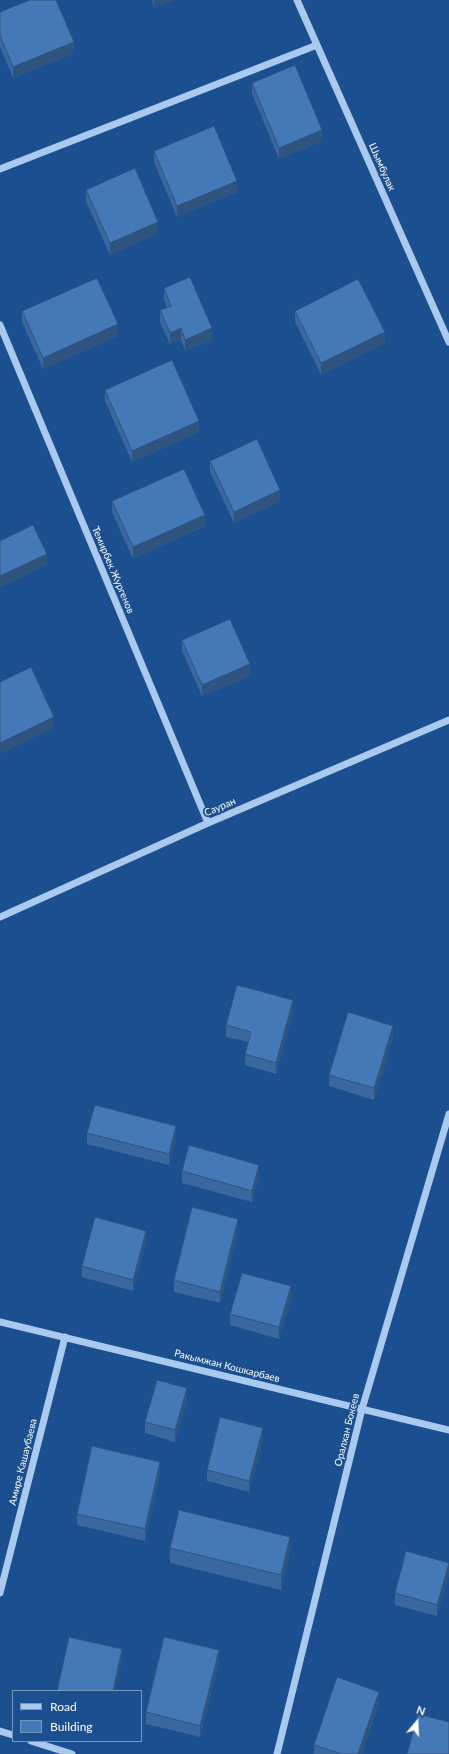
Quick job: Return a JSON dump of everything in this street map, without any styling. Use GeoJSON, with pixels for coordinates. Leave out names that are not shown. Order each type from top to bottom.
{"type":"FeatureCollection","features":[{"type":"Feature","properties":{"kind":"street","name":"Шымбулак"},"geometry":{"type":"LineString","coordinates":[[297,0],[449,342]]}},
{"type":"Feature","properties":{"kind":"street"},"geometry":{"type":"LineString","coordinates":[[0,169],[317,45]]}},
{"type":"Feature","properties":{"kind":"street","name":"Темирбек Жургенов"},"geometry":{"type":"LineString","coordinates":[[0,324],[208,823]]}},
{"type":"Feature","properties":{"kind":"street","name":"Сауран"},"geometry":{"type":"LineString","coordinates":[[0,916],[208,823],[449,720]]}},
{"type":"Feature","properties":{"kind":"street","name":"Оралхан Бокеев"},"geometry":{"type":"LineString","coordinates":[[277,1754],[362,1409],[449,1114]]}},
{"type":"Feature","properties":{"kind":"street","name":"Ракымжан Кошкарбаев"},"geometry":{"type":"LineString","coordinates":[[0,1322],[65,1336],[449,1430]]}},
{"type":"Feature","properties":{"kind":"street","name":"Амире Кашаубаева"},"geometry":{"type":"LineString","coordinates":[[0,1593],[65,1336]]}},
{"type":"Feature","properties":{"kind":"street"},"geometry":{"type":"LineString","coordinates":[[0,1731],[12,1735]]}},
{"type":"Feature","properties":{"kind":"street"},"geometry":{"type":"LineString","coordinates":[[34,1742],[72,1754]]}},
{"type":"Feature","properties":{"kind":"building"},"geometry":{"type":"Polygon","coordinates":[[[30,0],[56,0],[74,42],[13,67],[0,35],[0,12],[30,0]]]}},
{"type":"Feature","properties":{"kind":"building"},"geometry":{"type":"Polygon","coordinates":[[[295,65],[322,130],[279,148],[252,83],[295,65]]]}},
{"type":"Feature","properties":{"kind":"building"},"geometry":{"type":"Polygon","coordinates":[[[214,126],[237,181],[177,206],[154,151],[214,126]]]}},
{"type":"Feature","properties":{"kind":"building"},"geometry":{"type":"Polygon","coordinates":[[[135,168],[158,222],[110,243],[86,190],[135,168]]]}},
{"type":"Feature","properties":{"kind":"building"},"geometry":{"type":"Polygon","coordinates":[[[190,277],[212,328],[185,340],[181,328],[170,333],[160,310],[171,306],[164,288],[190,277]]]}},
{"type":"Feature","properties":{"kind":"building"},"geometry":{"type":"Polygon","coordinates":[[[97,278],[118,324],[43,358],[22,311],[97,278]]]}},
{"type":"Feature","properties":{"kind":"building"},"geometry":{"type":"Polygon","coordinates":[[[358,279],[385,332],[321,363],[295,311],[358,279]]]}},
{"type":"Feature","properties":{"kind":"building"},"geometry":{"type":"Polygon","coordinates":[[[172,360],[199,421],[132,451],[105,390],[172,360]]]}},
{"type":"Feature","properties":{"kind":"building"},"geometry":{"type":"Polygon","coordinates":[[[257,439],[280,490],[234,512],[210,461],[257,439]]]}},
{"type":"Feature","properties":{"kind":"building"},"geometry":{"type":"Polygon","coordinates":[[[184,469],[205,515],[133,547],[112,501],[184,469]]]}},
{"type":"Feature","properties":{"kind":"building"},"geometry":{"type":"Polygon","coordinates":[[[33,525],[47,554],[0,576],[0,541],[33,525]]]}},
{"type":"Feature","properties":{"kind":"building"},"geometry":{"type":"Polygon","coordinates":[[[230,619],[250,664],[202,685],[182,640],[230,619]]]}},
{"type":"Feature","properties":{"kind":"building"},"geometry":{"type":"Polygon","coordinates":[[[31,667],[54,717],[0,743],[0,682],[31,667]]]}},
{"type":"Feature","properties":{"kind":"building"},"geometry":{"type":"Polygon","coordinates":[[[237,985],[293,1000],[276,1063],[245,1054],[251,1032],[226,1025],[237,985]]]}},
{"type":"Feature","properties":{"kind":"building"},"geometry":{"type":"Polygon","coordinates":[[[348,1012],[393,1026],[374,1088],[329,1075],[348,1012]]]}},
{"type":"Feature","properties":{"kind":"building"},"geometry":{"type":"Polygon","coordinates":[[[95,1105],[176,1126],[169,1154],[87,1133],[95,1105]]]}},
{"type":"Feature","properties":{"kind":"building"},"geometry":{"type":"Polygon","coordinates":[[[189,1145],[259,1165],[252,1191],[182,1171],[189,1145]]]}},
{"type":"Feature","properties":{"kind":"building"},"geometry":{"type":"Polygon","coordinates":[[[192,1207],[238,1219],[220,1292],[174,1280],[192,1207]]]}},
{"type":"Feature","properties":{"kind":"building"},"geometry":{"type":"Polygon","coordinates":[[[95,1217],[146,1231],[133,1280],[82,1266],[95,1217]]]}},
{"type":"Feature","properties":{"kind":"building"},"geometry":{"type":"Polygon","coordinates":[[[242,1273],[291,1286],[279,1327],[230,1314],[242,1273]]]}},
{"type":"Feature","properties":{"kind":"building"},"geometry":{"type":"Polygon","coordinates":[[[157,1380],[187,1388],[175,1430],[145,1422],[157,1380]]]}},
{"type":"Feature","properties":{"kind":"building"},"geometry":{"type":"Polygon","coordinates":[[[220,1417],[263,1428],[249,1481],[207,1470],[220,1417]]]}},
{"type":"Feature","properties":{"kind":"building"},"geometry":{"type":"Polygon","coordinates":[[[92,1446],[160,1462],[145,1529],[77,1514],[92,1446]]]}},
{"type":"Feature","properties":{"kind":"building"},"geometry":{"type":"Polygon","coordinates":[[[179,1510],[290,1537],[281,1575],[170,1548],[179,1510]]]}},
{"type":"Feature","properties":{"kind":"building"},"geometry":{"type":"Polygon","coordinates":[[[406,1551],[449,1563],[437,1605],[395,1593],[406,1551]]]}},
{"type":"Feature","properties":{"kind":"building"},"geometry":{"type":"Polygon","coordinates":[[[69,1637],[122,1649],[113,1690],[57,1690],[69,1637]]]}},
{"type":"Feature","properties":{"kind":"building"},"geometry":{"type":"Polygon","coordinates":[[[164,1637],[219,1650],[200,1726],[146,1712],[164,1637]]]}},
{"type":"Feature","properties":{"kind":"building"},"geometry":{"type":"Polygon","coordinates":[[[337,1677],[379,1692],[358,1754],[342,1754],[314,1745],[337,1677]]]}},
{"type":"Feature","properties":{"kind":"building"},"geometry":{"type":"Polygon","coordinates":[[[418,1714],[449,1722],[449,1754],[407,1754],[418,1714]]]}}]}
